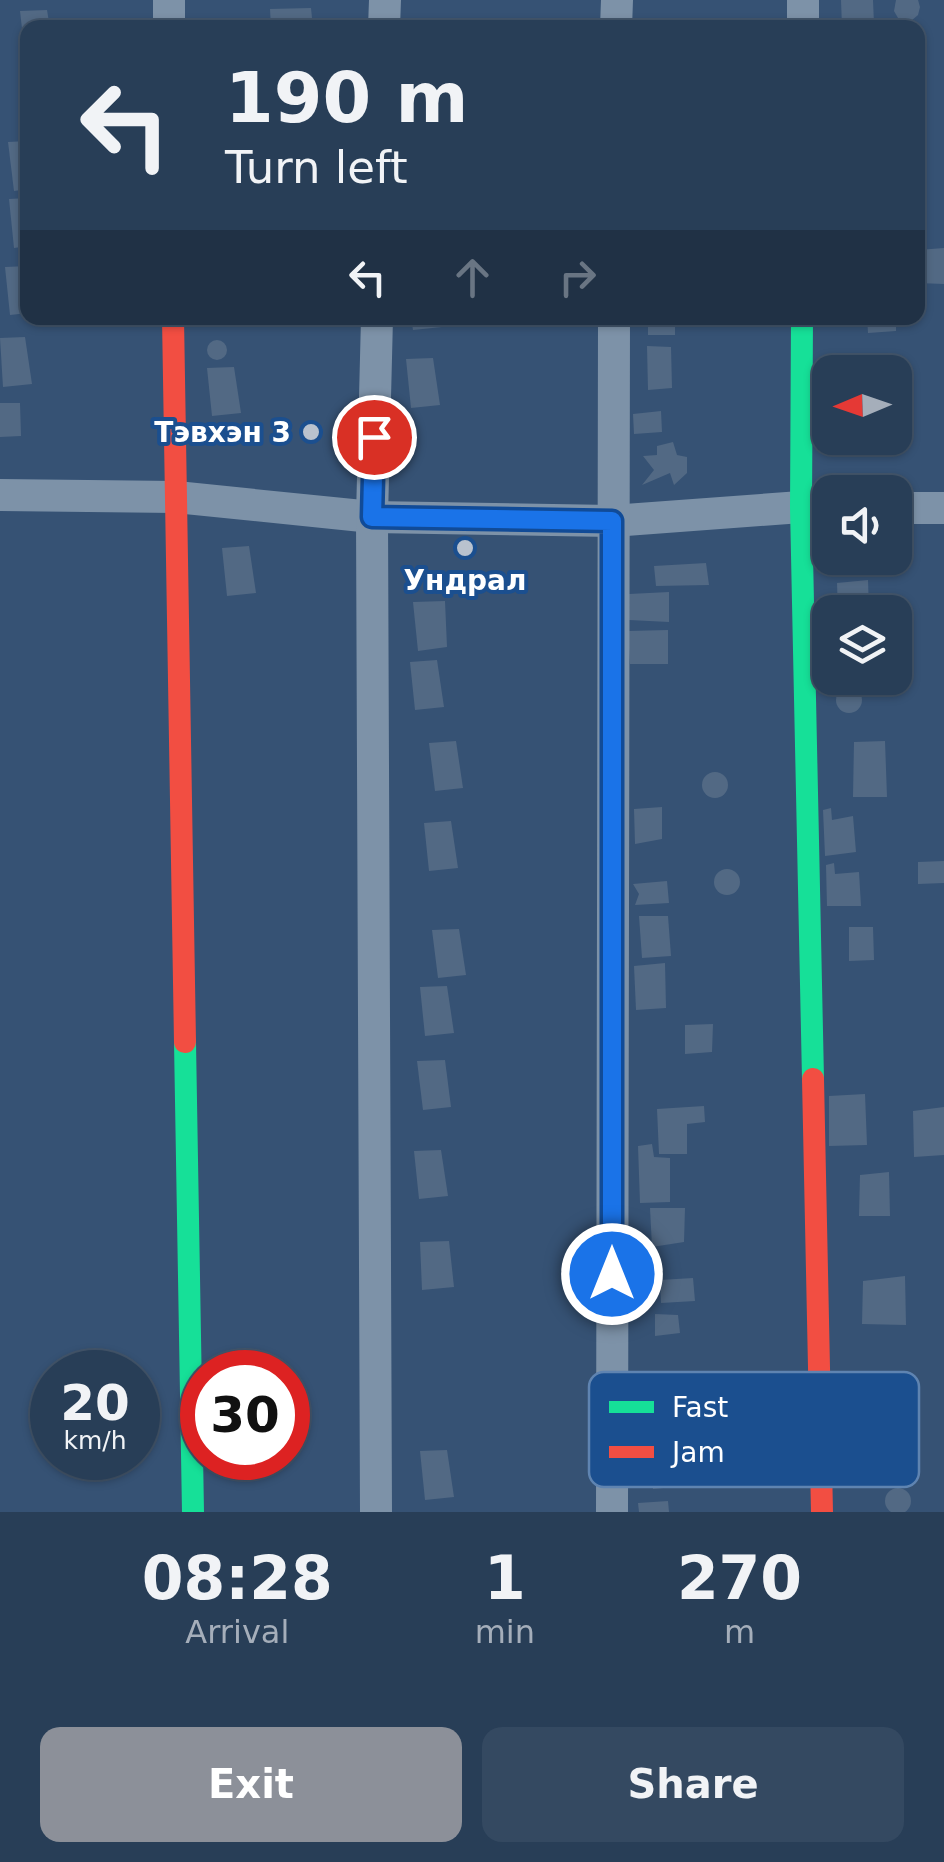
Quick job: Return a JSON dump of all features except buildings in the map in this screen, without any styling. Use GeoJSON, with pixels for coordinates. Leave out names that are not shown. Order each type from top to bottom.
{"type":"FeatureCollection","features":[{"type":"Feature","properties":{"kind":"street"},"geometry":{"type":"LineString","coordinates":[[173,325],[193,1512]]}},
{"type":"Feature","properties":{"kind":"street"},"geometry":{"type":"LineString","coordinates":[[376,1512],[372,517],[377,325]]}},
{"type":"Feature","properties":{"kind":"street"},"geometry":{"type":"LineString","coordinates":[[612,1372],[614,325]]}},
{"type":"Feature","properties":{"kind":"street"},"geometry":{"type":"LineString","coordinates":[[803,325],[814,475]]}},
{"type":"Feature","properties":{"kind":"street"},"geometry":{"type":"LineString","coordinates":[[0,496],[176,497],[372,517],[612,521],[812,507]]}},
{"type":"Feature","properties":{"kind":"street"},"geometry":{"type":"LineString","coordinates":[[912,508],[944,508]]}},
{"type":"Feature","properties":{"kind":"street"},"geometry":{"type":"LineString","coordinates":[[816,575],[821,1372]]}},
{"type":"Feature","properties":{"kind":"street"},"geometry":{"type":"LineString","coordinates":[[822,1487],[822,1512]]}},
{"type":"Feature","properties":{"kind":"traffic: fast"},"geometry":{"type":"LineString","coordinates":[[802,325],[801,507],[813,1079]]}},
{"type":"Feature","properties":{"kind":"traffic: fast"},"geometry":{"type":"LineString","coordinates":[[185,1042],[193,1512]]}},
{"type":"Feature","properties":{"kind":"traffic: jam"},"geometry":{"type":"LineString","coordinates":[[173,325],[185,1042]]}},
{"type":"Feature","properties":{"kind":"traffic: jam"},"geometry":{"type":"LineString","coordinates":[[813,1079],[819,1372]]}},
{"type":"Feature","properties":{"kind":"traffic: jam"},"geometry":{"type":"LineString","coordinates":[[821,1487],[822,1512]]}},
{"type":"Feature","properties":{"kind":"place","name":"Тэвхэн 3"},"geometry":{"type":"Point","coordinates":[311,432]}},
{"type":"Feature","properties":{"kind":"place","name":"Ундрал"},"geometry":{"type":"Point","coordinates":[465,548]}},
{"type":"Feature","properties":{"kind":"route"},"geometry":{"type":"LineString","coordinates":[[374,437],[372,517],[612,521],[612,1274]]}}]}
